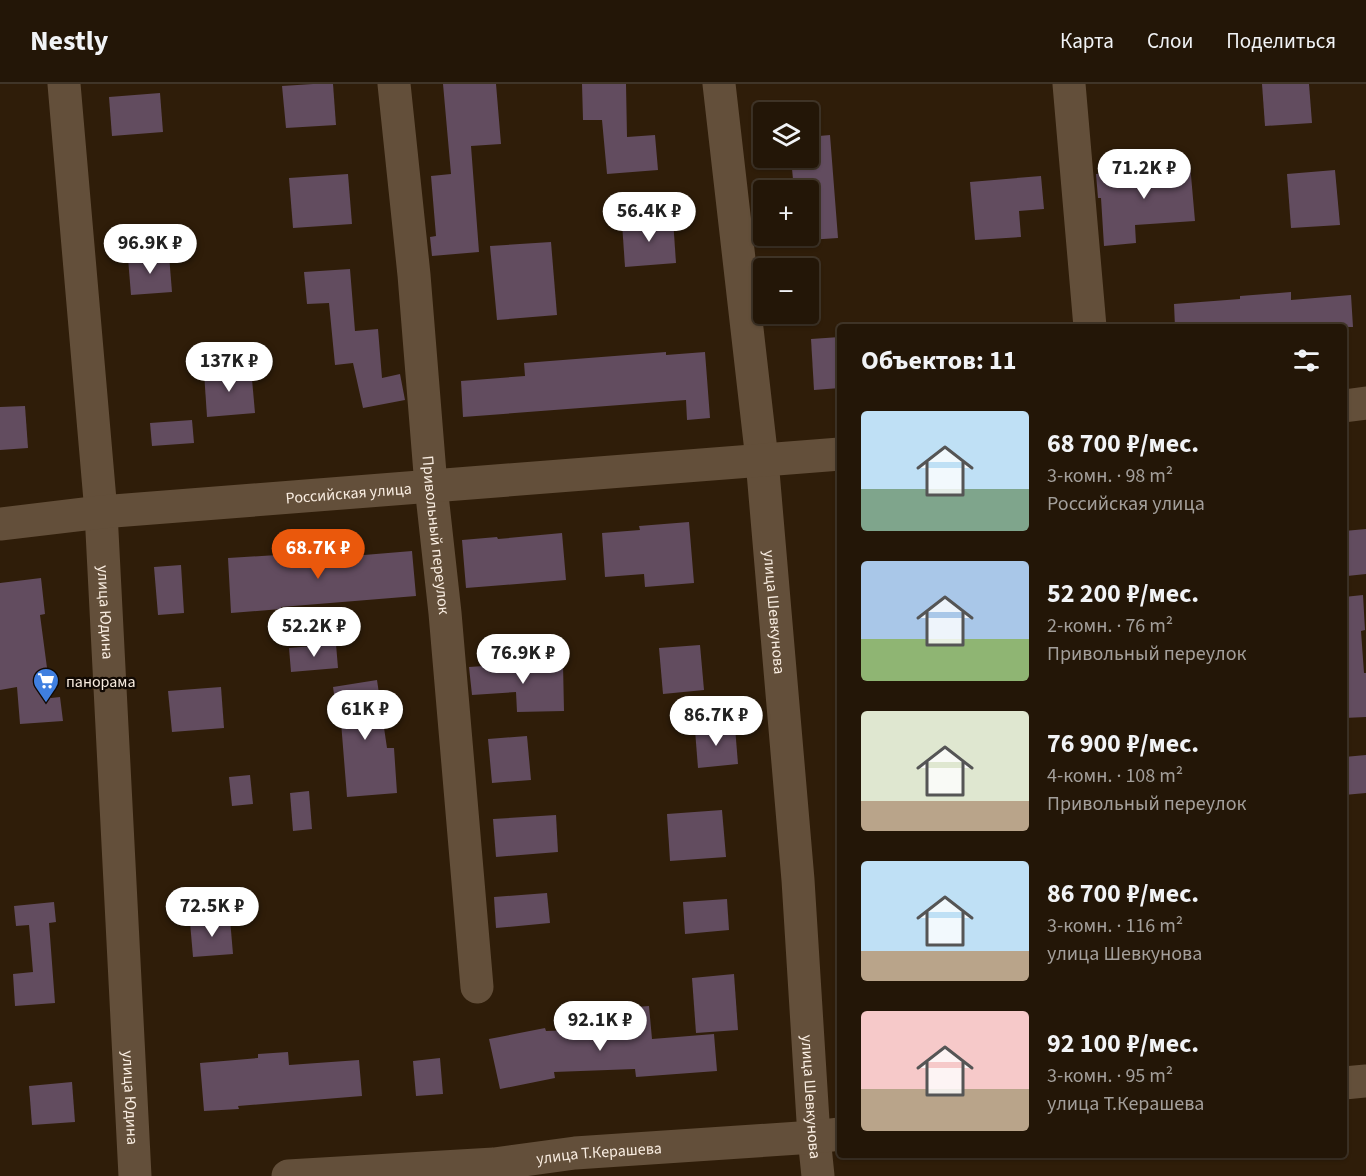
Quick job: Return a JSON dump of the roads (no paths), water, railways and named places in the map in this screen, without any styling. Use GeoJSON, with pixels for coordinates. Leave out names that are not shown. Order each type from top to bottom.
{"type":"FeatureCollection","features":[{"type":"Feature","properties":{"kind":"street","name":"улица Юдина"},"geometry":{"type":"LineString","coordinates":[[64,84],[101,512],[135,1176]]}},
{"type":"Feature","properties":{"kind":"street","name":"Привольный переулок"},"geometry":{"type":"LineString","coordinates":[[394,84],[414,275],[477,987]]}},
{"type":"Feature","properties":{"kind":"street","name":"улица Шевкунова"},"geometry":{"type":"LineString","coordinates":[[719,84],[762,460],[798,880],[827,1136],[818,1176]]}},
{"type":"Feature","properties":{"kind":"street"},"geometry":{"type":"LineString","coordinates":[[1069,84],[1090,324]]}},
{"type":"Feature","properties":{"kind":"street"},"geometry":{"type":"LineString","coordinates":[[1347,406],[1366,403]]}},
{"type":"Feature","properties":{"kind":"street","name":"Российская улица"},"geometry":{"type":"LineString","coordinates":[[0,524],[101,512],[837,453]]}},
{"type":"Feature","properties":{"kind":"street"},"geometry":{"type":"LineString","coordinates":[[1347,1083],[1366,1081]]}},
{"type":"Feature","properties":{"kind":"street","name":"улица Т.Керашева"},"geometry":{"type":"LineString","coordinates":[[288,1176],[494,1164],[575,1153],[827,1136]]}},
{"type":"Feature","properties":{"kind":"place","name":"панорама"},"geometry":{"type":"Point","coordinates":[46,704]}}]}
